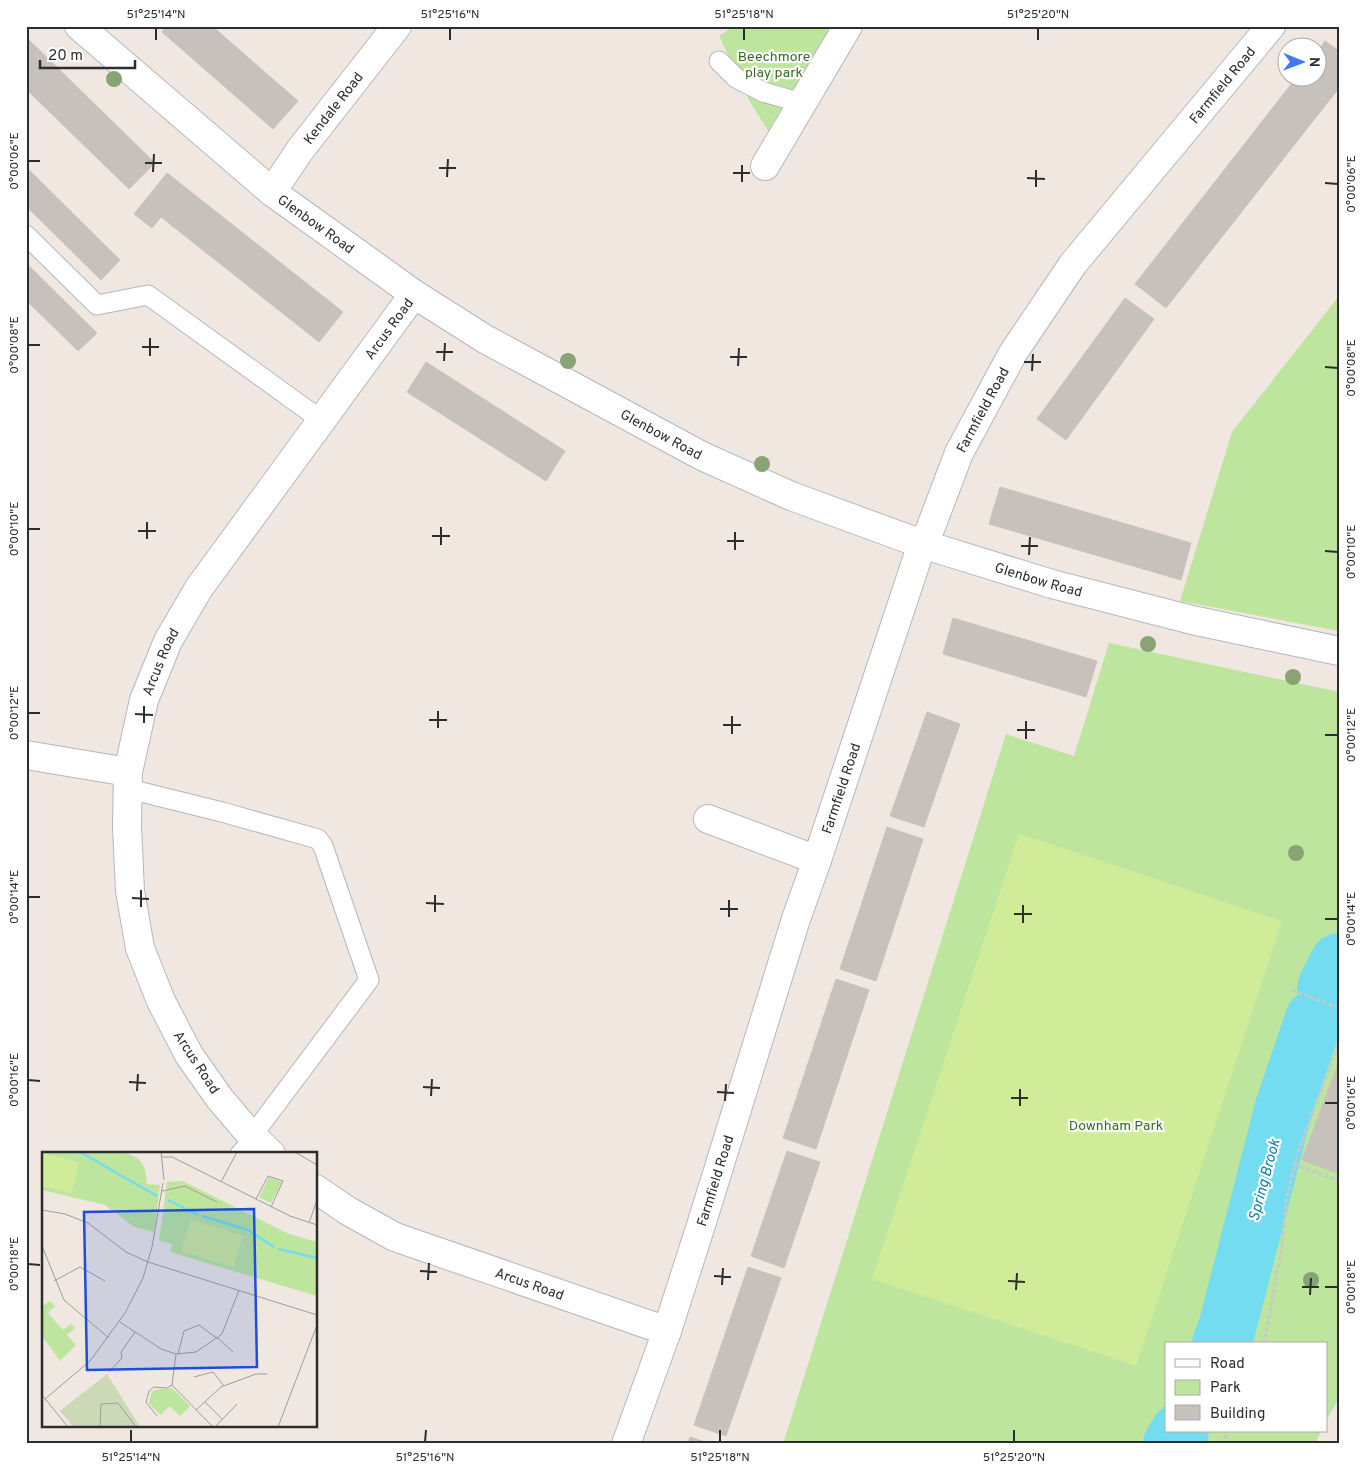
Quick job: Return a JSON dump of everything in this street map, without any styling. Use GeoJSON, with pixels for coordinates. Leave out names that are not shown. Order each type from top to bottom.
{"type":"FeatureCollection","features":[{"type":"Feature","properties":{"kind":"street","name":"Glenbow Road"},"geometry":{"type":"LineString","coordinates":[[79,26],[272,192],[414,294],[485,339],[702,456],[791,496],[922,544],[1052,584],[1183,618],[1339,651]]}},
{"type":"Feature","properties":{"kind":"street","name":"Kendale Road"},"geometry":{"type":"LineString","coordinates":[[272,192],[300,150],[397,26]]}},
{"type":"Feature","properties":{"kind":"street"},"geometry":{"type":"LineString","coordinates":[[765,166],[848,26]]}},
{"type":"Feature","properties":{"kind":"street","name":"Farmfield Road"},"geometry":{"type":"LineString","coordinates":[[626,1444],[667,1331],[793,929],[922,544],[929,532],[959,453],[1012,353],[1073,264],[1271,26]]}},
{"type":"Feature","properties":{"kind":"street","name":"Arcus Road"},"geometry":{"type":"LineString","coordinates":[[254,1146],[189,1055],[161,1002],[140,948],[130,891],[127,826],[128,781],[144,700],[168,641],[199,588],[414,294]]}},
{"type":"Feature","properties":{"kind":"street"},"geometry":{"type":"LineString","coordinates":[[26,755],[128,781]]}},
{"type":"Feature","properties":{"kind":"street"},"geometry":{"type":"LineString","coordinates":[[708,819],[817,860]]}},
{"type":"Feature","properties":{"kind":"street","name":"Arcus Road"},"geometry":{"type":"LineString","coordinates":[[318,1191],[348,1211],[395,1237],[667,1331]]}},
{"type":"Feature","properties":{"kind":"lane"},"geometry":{"type":"LineString","coordinates":[[720,61],[736,78],[763,92],[802,103]]}},
{"type":"Feature","properties":{"kind":"lane"},"geometry":{"type":"LineString","coordinates":[[26,235],[97,305],[148,295],[321,420]]}},
{"type":"Feature","properties":{"kind":"lane"},"geometry":{"type":"LineString","coordinates":[[128,781],[222,812],[318,839],[323,846],[369,980],[254,1146]]}},
{"type":"Feature","properties":{"kind":"path"},"geometry":{"type":"LineString","coordinates":[[1292,990],[1339,1008]]}},
{"type":"Feature","properties":{"kind":"path"},"geometry":{"type":"LineString","coordinates":[[1264,1342],[1282,1246],[1286,1201],[1294,1164],[1339,1043]]}},
{"type":"Feature","properties":{"kind":"path"},"geometry":{"type":"LineString","coordinates":[[1294,1164],[1339,1181]]}},
{"type":"Feature","properties":{"kind":"path"},"geometry":{"type":"LineString","coordinates":[[1221,1444],[1228,1432]]}},
{"type":"Feature","properties":{"kind":"green space","name":"Beechmore play park"},"geometry":{"type":"Polygon","coordinates":[[[734,26],[838,26],[773,139],[749,100],[719,36],[734,26]]]}},
{"type":"Feature","properties":{"kind":"green space"},"geometry":{"type":"Polygon","coordinates":[[[1339,296],[1339,631],[1180,601],[1232,432],[1339,296]]]}},
{"type":"Feature","properties":{"kind":"green space","name":"Downham Park"},"geometry":{"type":"Polygon","coordinates":[[[1109,643],[1339,692],[1339,1398],[1328,1417],[1328,1342],[1165,1342],[1165,1432],[1321,1432],[1315,1444],[783,1444],[1006,734],[1074,756],[1109,643]]]}},
{"type":"Feature","properties":{"kind":"green space"},"geometry":{"type":"Polygon","coordinates":[[[1019,834],[1282,921],[1136,1366],[872,1279],[1019,834]]]}},
{"type":"Feature","properties":{"kind":"building"},"geometry":{"type":"Polygon","coordinates":[[[167,26],[212,26],[298,101],[273,129],[162,32],[167,26]]]}},
{"type":"Feature","properties":{"kind":"building"},"geometry":{"type":"Polygon","coordinates":[[[26,37],[155,163],[129,189],[26,89],[26,37]]]}},
{"type":"Feature","properties":{"kind":"building"},"geometry":{"type":"Polygon","coordinates":[[[1328,43],[1339,51],[1339,88],[1166,308],[1135,284],[1288,88],[1328,88],[1328,43]]]}},
{"type":"Feature","properties":{"kind":"building"},"geometry":{"type":"Polygon","coordinates":[[[26,167],[120,260],[101,280],[26,206],[26,167]]]}},
{"type":"Feature","properties":{"kind":"building"},"geometry":{"type":"Polygon","coordinates":[[[167,173],[343,312],[319,342],[161,217],[152,228],[134,214],[167,173]]]}},
{"type":"Feature","properties":{"kind":"building"},"geometry":{"type":"Polygon","coordinates":[[[26,263],[97,333],[78,351],[26,300],[26,263]]]}},
{"type":"Feature","properties":{"kind":"building"},"geometry":{"type":"Polygon","coordinates":[[[1125,298],[1154,319],[1066,440],[1037,419],[1125,298]]]}},
{"type":"Feature","properties":{"kind":"building"},"geometry":{"type":"Polygon","coordinates":[[[426,362],[565,451],[546,481],[407,392],[426,362]]]}},
{"type":"Feature","properties":{"kind":"building"},"geometry":{"type":"Polygon","coordinates":[[[1000,487],[1191,543],[1181,580],[989,524],[1000,487]]]}},
{"type":"Feature","properties":{"kind":"building"},"geometry":{"type":"Polygon","coordinates":[[[953,618],[1097,661],[1086,697],[943,654],[953,618]]]}},
{"type":"Feature","properties":{"kind":"building"},"geometry":{"type":"Polygon","coordinates":[[[927,712],[960,724],[924,827],[890,816],[927,712]]]}},
{"type":"Feature","properties":{"kind":"building"},"geometry":{"type":"Polygon","coordinates":[[[887,827],[923,839],[876,981],[840,969],[887,827]]]}},
{"type":"Feature","properties":{"kind":"building"},"geometry":{"type":"Polygon","coordinates":[[[836,979],[869,990],[816,1149],[783,1138],[836,979]]]}},
{"type":"Feature","properties":{"kind":"building"},"geometry":{"type":"Polygon","coordinates":[[[1339,1061],[1339,1174],[1302,1160],[1339,1061]]]}},
{"type":"Feature","properties":{"kind":"building"},"geometry":{"type":"Polygon","coordinates":[[[787,1151],[820,1162],[784,1268],[751,1256],[787,1151]]]}},
{"type":"Feature","properties":{"kind":"building"},"geometry":{"type":"Polygon","coordinates":[[[748,1267],[781,1278],[726,1436],[694,1425],[748,1267]]]}},
{"type":"Feature","properties":{"kind":"building"},"geometry":{"type":"Polygon","coordinates":[[[690,1437],[711,1444],[688,1444],[690,1437]]]}},
{"type":"Feature","properties":{"kind":"waterway","name":"Spring Brook"},"geometry":{"type":"LineString","coordinates":[[1326,988],[1339,962]]}},
{"type":"Feature","properties":{"kind":"waterway","name":"Spring Brook"},"geometry":{"type":"LineString","coordinates":[[1222,1342],[1284,1107],[1314,1019]]}},
{"type":"Feature","properties":{"kind":"waterway","name":"Spring Brook"},"geometry":{"type":"LineString","coordinates":[[1172,1444],[1179,1432]]}}]}
